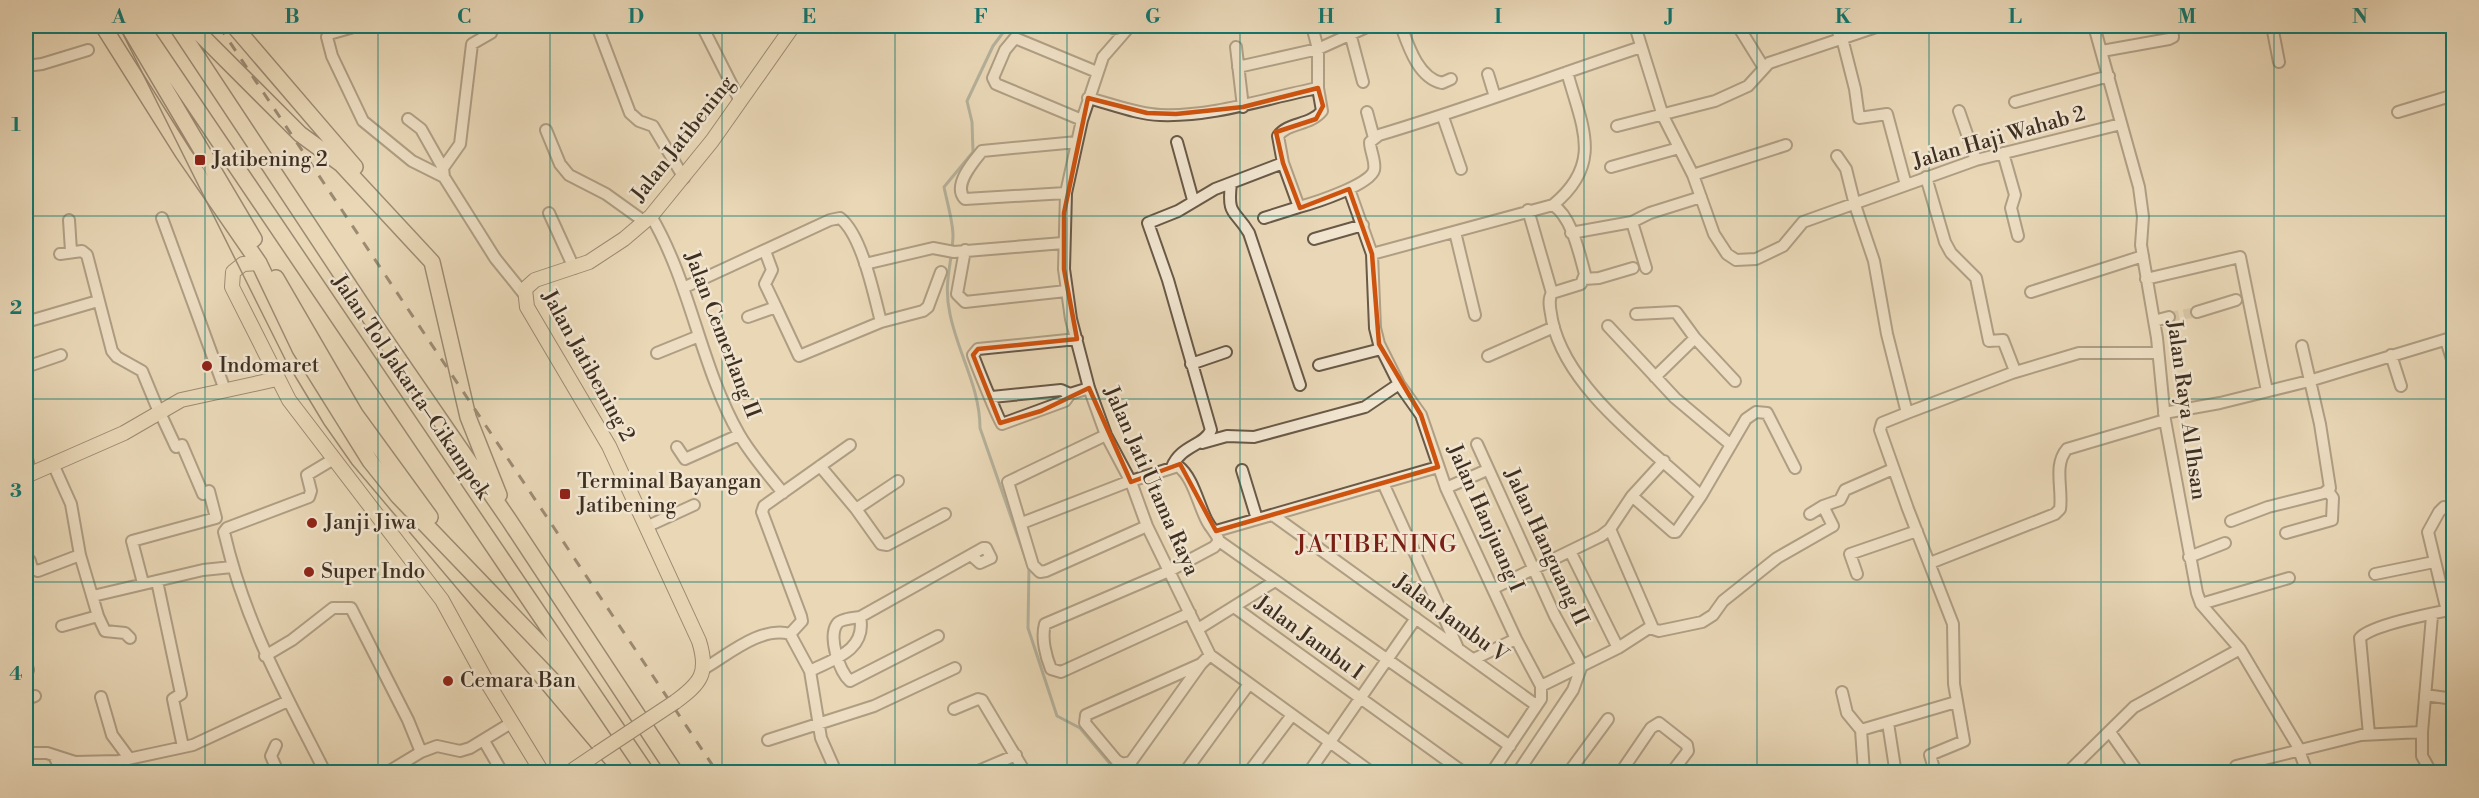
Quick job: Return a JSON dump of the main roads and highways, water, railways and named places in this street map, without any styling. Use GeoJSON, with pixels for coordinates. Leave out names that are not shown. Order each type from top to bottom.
{"type":"FeatureCollection","features":[{"type":"Feature","properties":{"kind":"highway"},"geometry":{"type":"LineString","coordinates":[[103,26],[183,153],[259,263],[300,349],[370,461],[398,496],[605,712]]}},
{"type":"Feature","properties":{"kind":"highway"},"geometry":{"type":"LineString","coordinates":[[128,26],[355,414],[470,570]]}},
{"type":"Feature","properties":{"kind":"highway","name":"Jalan Tol Jakarta–Cikampek"},"geometry":{"type":"LineString","coordinates":[[141,26],[646,772]]}},
{"type":"Feature","properties":{"kind":"highway","name":"Jalan Tol Jakarta–Cikampek"},"geometry":{"type":"LineString","coordinates":[[177,26],[377,328],[509,520],[675,772]]}},
{"type":"Feature","properties":{"kind":"highway"},"geometry":{"type":"LineString","coordinates":[[192,26],[300,134],[341,164],[432,262],[468,417],[509,520]]}},
{"type":"Feature","properties":{"kind":"highway"},"geometry":{"type":"LineString","coordinates":[[234,26],[375,189],[408,235]]}},
{"type":"Feature","properties":{"kind":"main road","name":"Jalan Jatibening"},"geometry":{"type":"LineString","coordinates":[[525,291],[535,280],[574,268],[605,252],[648,219],[684,178],[793,26]]}},
{"type":"Feature","properties":{"kind":"main road"},"geometry":{"type":"LineString","coordinates":[[259,263],[243,264],[233,272],[232,287],[289,400],[332,460],[397,538],[442,600],[511,723],[542,772]]}},
{"type":"Feature","properties":{"kind":"main road","name":"Jalan Jatibening 2"},"geometry":{"type":"LineString","coordinates":[[525,291],[527,307],[538,328],[609,446],[699,641],[705,668],[696,685],[675,702],[570,772]]}},
{"type":"Feature","properties":{"kind":"main road"},"geometry":{"type":"LineString","coordinates":[[28,475],[124,433],[160,415],[181,400],[277,378]]}},
{"type":"Feature","properties":{"kind":"waterway"},"geometry":{"type":"LineString","coordinates":[[1008,26],[993,46],[967,101],[972,122],[973,152],[944,187],[953,236],[947,292],[954,329],[973,384],[980,428],[1026,560]]}},
{"type":"Feature","properties":{"kind":"waterway"},"geometry":{"type":"LineString","coordinates":[[1029,566],[1028,628],[1057,716],[1080,728],[1117,772]]}},
{"type":"Feature","properties":{"kind":"tunnel"},"geometry":{"type":"LineString","coordinates":[[2169,317],[2197,312]]}},
{"type":"Feature","properties":{"kind":"tram line"},"geometry":{"type":"LineString","coordinates":[[119,26],[286,361],[324,424],[352,464],[612,772]]}},
{"type":"Feature","properties":{"kind":"railway"},"geometry":{"type":"LineString","coordinates":[[219,26],[717,772]]}},
{"type":"Feature","properties":{"kind":"place","name":"Jatibening 2"},"geometry":{"type":"Point","coordinates":[200,160]}},
{"type":"Feature","properties":{"kind":"place","name":"Indomaret"},"geometry":{"type":"Point","coordinates":[207,366]}},
{"type":"Feature","properties":{"kind":"place","name":"Terminal Bayangan Jatibening"},"geometry":{"type":"Point","coordinates":[565,494]}},
{"type":"Feature","properties":{"kind":"place","name":"Janji Jiwa"},"geometry":{"type":"Point","coordinates":[312,523]}},
{"type":"Feature","properties":{"kind":"place","name":"Super Indo"},"geometry":{"type":"Point","coordinates":[309,572]}},
{"type":"Feature","properties":{"kind":"place","name":"Cemara Ban"},"geometry":{"type":"Point","coordinates":[448,681]}},
{"type":"Feature","properties":{"kind":"district","name":"JATIBENING"},"geometry":{"type":"Point","coordinates":[1377,545]}}]}
